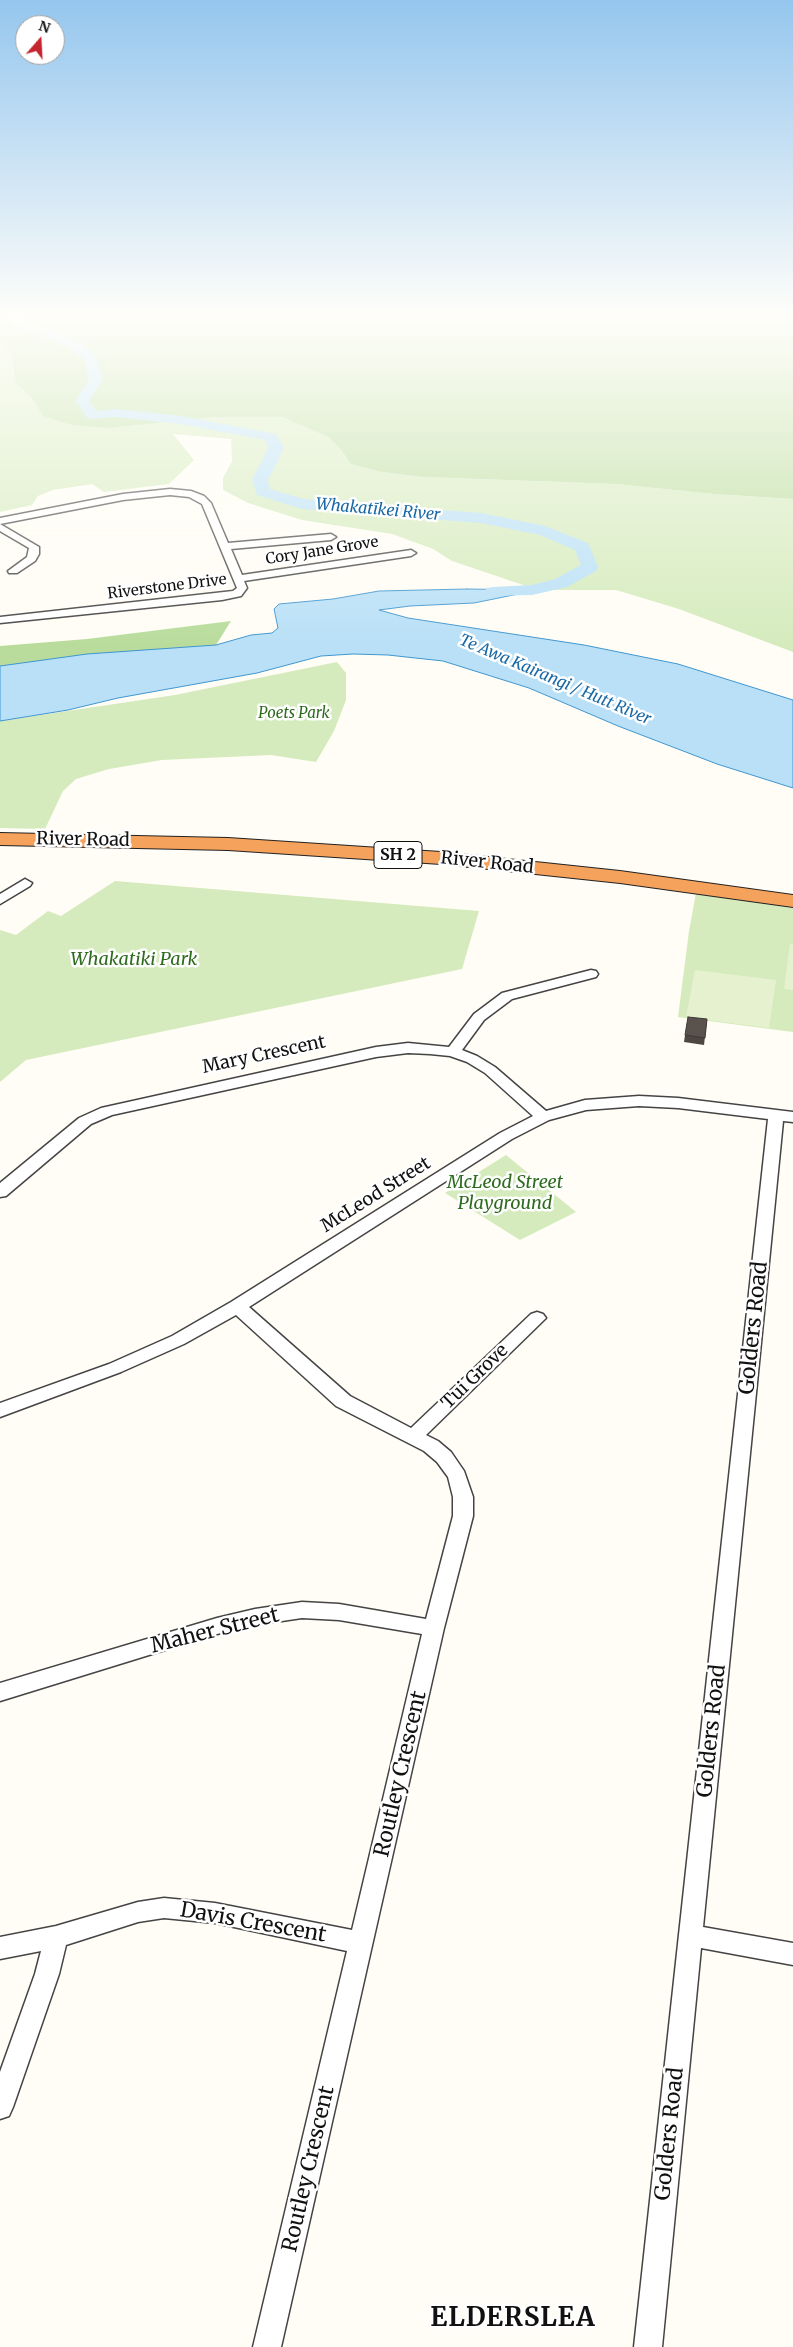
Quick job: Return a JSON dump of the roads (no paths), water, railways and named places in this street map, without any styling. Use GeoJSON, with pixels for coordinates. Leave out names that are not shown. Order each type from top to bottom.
{"type":"FeatureCollection","features":[{"type":"Feature","properties":{"kind":"highway","name":"River Road"},"geometry":{"type":"LineString","coordinates":[[0,839],[228,844],[432,857],[620,877],[793,902]]}},
{"type":"Feature","properties":{"kind":"street","name":"Riverstone Drive"},"geometry":{"type":"LineString","coordinates":[[0,521],[112,499],[184,492],[201,498],[206,503],[241,590],[232,595],[0,620]]}},
{"type":"Feature","properties":{"kind":"street"},"geometry":{"type":"LineString","coordinates":[[0,527],[34,547],[34,554],[31,559],[13,571]]}},
{"type":"Feature","properties":{"kind":"street"},"geometry":{"type":"LineString","coordinates":[[224,547],[331,537]]}},
{"type":"Feature","properties":{"kind":"street","name":"Cory Jane Grove"},"geometry":{"type":"LineString","coordinates":[[238,579],[411,553]]}},
{"type":"Feature","properties":{"kind":"street"},"geometry":{"type":"LineString","coordinates":[[0,900],[25,882]]}},
{"type":"Feature","properties":{"kind":"street"},"geometry":{"type":"LineString","coordinates":[[453,1052],[479,1017],[507,996],[591,974]]}},
{"type":"Feature","properties":{"kind":"street","name":"Mary Crescent"},"geometry":{"type":"LineString","coordinates":[[0,1192],[85,1121],[107,1111],[376,1052],[408,1048],[453,1052],[472,1059],[490,1070],[543,1117]]}},
{"type":"Feature","properties":{"kind":"street","name":"McLeod Street"},"geometry":{"type":"LineString","coordinates":[[0,1410],[150,1354],[178,1340],[237,1306],[506,1136],[543,1117],[584,1105],[632,1101],[678,1103],[784,1116]]}},
{"type":"Feature","properties":{"kind":"street","name":"Golders Road"},"geometry":{"type":"LineString","coordinates":[[648,2347],[691,1936],[784,1116]]}},
{"type":"Feature","properties":{"kind":"street","name":"Routley Crescent"},"geometry":{"type":"LineString","coordinates":[[237,1306],[343,1401],[431,1446],[444,1458],[457,1476],[463,1497],[462,1516],[434,1628],[267,2347]]}},
{"type":"Feature","properties":{"kind":"street","name":"Tui Grove"},"geometry":{"type":"LineString","coordinates":[[414,1436],[537,1318]]}},
{"type":"Feature","properties":{"kind":"street","name":"Maher Street"},"geometry":{"type":"LineString","coordinates":[[0,1692],[217,1626],[255,1617],[302,1610],[339,1612],[434,1628]]}},
{"type":"Feature","properties":{"kind":"street","name":"Davis Crescent"},"geometry":{"type":"LineString","coordinates":[[0,1948],[56,1937],[138,1912],[172,1908],[215,1913],[361,1943]]}},
{"type":"Feature","properties":{"kind":"street"},"geometry":{"type":"LineString","coordinates":[[691,1936],[793,1954]]}},
{"type":"Feature","properties":{"kind":"street"},"geometry":{"type":"LineString","coordinates":[[0,2107],[47,1974],[56,1937]]}},
{"type":"Feature","properties":{"kind":"water","name":"Te Awa Kairangi / Hutt River"},"geometry":{"type":"Polygon","coordinates":[[[538,590],[474,603],[410,606],[379,610],[408,618],[584,645],[678,664],[793,700],[793,788],[717,764],[618,726],[529,688],[443,661],[388,655],[353,654],[321,656],[257,673],[118,698],[68,710],[0,721],[0,666],[87,654],[216,645],[251,635],[272,633],[278,628],[274,609],[279,604],[333,599],[379,591],[538,590]]]}},
{"type":"Feature","properties":{"kind":"waterway","name":"Whakatīkei River"},"geometry":{"type":"LineString","coordinates":[[216,427],[271,437],[276,448],[260,480],[263,492],[302,504],[481,518],[545,531],[582,547],[590,567],[561,583],[532,590],[493,592]]}},
{"type":"Feature","properties":{"kind":"district","name":"ELDERSLEA"},"geometry":{"type":"Point","coordinates":[513,2319]}},
{"type":"Feature","properties":{"kind":"park label","name":"Poets Park"},"geometry":{"type":"Point","coordinates":[294,714]}},
{"type":"Feature","properties":{"kind":"park label","name":"Whakatiki Park"},"geometry":{"type":"Point","coordinates":[134,960]}},
{"type":"Feature","properties":{"kind":"park label","name":"McLeod Street Playground"},"geometry":{"type":"Point","coordinates":[505,1193]}}]}
